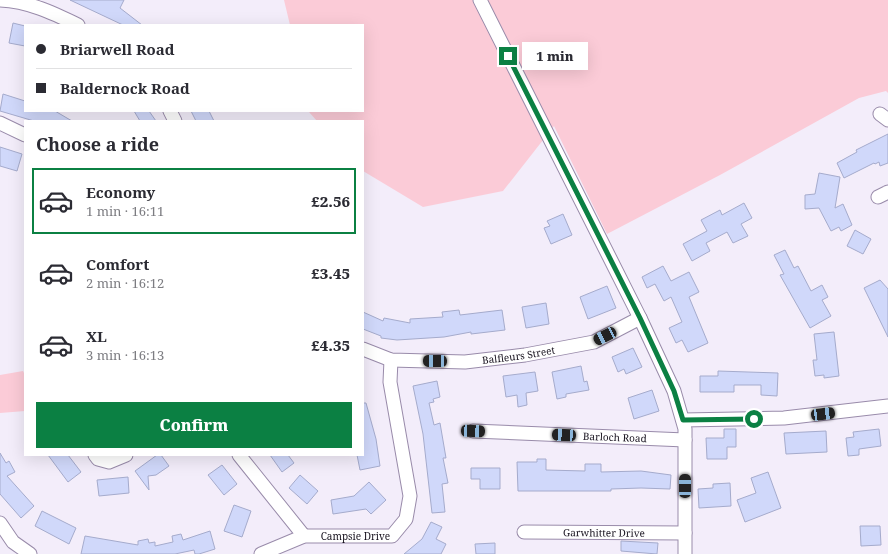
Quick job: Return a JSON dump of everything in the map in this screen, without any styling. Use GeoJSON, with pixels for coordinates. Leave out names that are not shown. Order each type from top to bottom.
{"type":"FeatureCollection","features":[{"type":"Feature","properties":{"kind":"street"},"geometry":{"type":"LineString","coordinates":[[0,0],[15,1],[50,11],[76,24]]}},
{"type":"Feature","properties":{"kind":"street"},"geometry":{"type":"LineString","coordinates":[[480,0],[640,318],[674,391],[683,420],[685,440],[685,554]]}},
{"type":"Feature","properties":{"kind":"street"},"geometry":{"type":"LineString","coordinates":[[0,124],[24,135]]}},
{"type":"Feature","properties":{"kind":"street","name":"Balfleurs Street"},"geometry":{"type":"LineString","coordinates":[[364,349],[391,360],[465,362],[525,355],[594,342],[640,318]]}},
{"type":"Feature","properties":{"kind":"street","name":"Campsie Drive"},"geometry":{"type":"LineString","coordinates":[[261,554],[304,536],[392,536],[406,519],[410,496],[390,382],[391,360]]}},
{"type":"Feature","properties":{"kind":"street"},"geometry":{"type":"LineString","coordinates":[[683,420],[779,418],[888,406]]}},
{"type":"Feature","properties":{"kind":"street","name":"Barloch Road"},"geometry":{"type":"LineString","coordinates":[[473,431],[685,440]]}},
{"type":"Feature","properties":{"kind":"street"},"geometry":{"type":"LineString","coordinates":[[96,456],[98,459],[109,462],[124,456]]}},
{"type":"Feature","properties":{"kind":"street"},"geometry":{"type":"LineString","coordinates":[[240,456],[304,536]]}},
{"type":"Feature","properties":{"kind":"street"},"geometry":{"type":"LineString","coordinates":[[0,523],[13,542],[30,554]]}},
{"type":"Feature","properties":{"kind":"street","name":"Garwhitter Drive"},"geometry":{"type":"LineString","coordinates":[[524,532],[685,533]]}},
{"type":"Feature","properties":{"kind":"shaded area"},"geometry":{"type":"Polygon","coordinates":[[[284,0],[888,0],[888,93],[886,91],[859,98],[720,175],[607,234],[554,126],[503,191],[423,207],[364,172],[364,120],[316,120],[309,112],[364,112],[364,24],[290,24],[284,0]]]}},
{"type":"Feature","properties":{"kind":"shaded area"},"geometry":{"type":"Polygon","coordinates":[[[23,371],[24,411],[0,413],[0,375],[23,371]]]}},
{"type":"Feature","properties":{"kind":"building"},"geometry":{"type":"Polygon","coordinates":[[[70,0],[124,0],[120,8],[141,24],[121,24],[70,0]]]}},
{"type":"Feature","properties":{"kind":"building"},"geometry":{"type":"Polygon","coordinates":[[[13,23],[24,26],[24,46],[9,43],[13,23]]]}},
{"type":"Feature","properties":{"kind":"building"},"geometry":{"type":"Polygon","coordinates":[[[3,94],[24,101],[24,112],[57,112],[70,120],[31,120],[0,111],[3,94]]]}},
{"type":"Feature","properties":{"kind":"building"},"geometry":{"type":"Polygon","coordinates":[[[135,112],[150,112],[155,120],[139,120],[135,112]]]}},
{"type":"Feature","properties":{"kind":"building"},"geometry":{"type":"Polygon","coordinates":[[[192,112],[210,112],[214,120],[196,120],[192,112]]]}},
{"type":"Feature","properties":{"kind":"building"},"geometry":{"type":"Polygon","coordinates":[[[888,134],[888,163],[880,166],[879,162],[874,163],[844,178],[837,163],[857,152],[856,150],[888,134]]]}},
{"type":"Feature","properties":{"kind":"building"},"geometry":{"type":"Polygon","coordinates":[[[0,147],[22,154],[17,171],[0,166],[0,147]]]}},
{"type":"Feature","properties":{"kind":"building"},"geometry":{"type":"Polygon","coordinates":[[[819,173],[840,177],[835,208],[843,204],[852,225],[841,231],[839,227],[831,231],[819,208],[805,209],[805,195],[815,194],[819,173]]]}},
{"type":"Feature","properties":{"kind":"building"},"geometry":{"type":"Polygon","coordinates":[[[744,203],[752,218],[741,224],[748,236],[733,243],[727,232],[706,243],[710,251],[692,261],[683,244],[707,231],[701,220],[720,210],[722,215],[744,203]]]}},
{"type":"Feature","properties":{"kind":"building"},"geometry":{"type":"Polygon","coordinates":[[[563,214],[572,235],[551,244],[544,228],[550,226],[547,221],[563,214]]]}},
{"type":"Feature","properties":{"kind":"building"},"geometry":{"type":"Polygon","coordinates":[[[855,230],[871,239],[863,254],[847,246],[855,230]]]}},
{"type":"Feature","properties":{"kind":"building"},"geometry":{"type":"Polygon","coordinates":[[[785,250],[794,268],[798,266],[811,291],[822,285],[828,297],[822,300],[831,316],[810,328],[780,275],[784,274],[774,255],[785,250]]]}},
{"type":"Feature","properties":{"kind":"building"},"geometry":{"type":"Polygon","coordinates":[[[663,266],[671,281],[689,272],[699,292],[689,297],[708,343],[688,352],[682,340],[676,343],[669,328],[682,322],[671,297],[664,301],[655,284],[647,288],[642,277],[663,266]]]}},
{"type":"Feature","properties":{"kind":"building"},"geometry":{"type":"Polygon","coordinates":[[[880,280],[888,289],[888,337],[864,288],[880,280]]]}},
{"type":"Feature","properties":{"kind":"building"},"geometry":{"type":"Polygon","coordinates":[[[607,286],[616,308],[588,319],[580,297],[607,286]]]}},
{"type":"Feature","properties":{"kind":"building"},"geometry":{"type":"Polygon","coordinates":[[[546,303],[549,324],[526,328],[522,307],[546,303]]]}},
{"type":"Feature","properties":{"kind":"building"},"geometry":{"type":"Polygon","coordinates":[[[459,310],[460,315],[502,310],[505,330],[471,334],[471,332],[444,337],[397,340],[381,338],[381,336],[364,329],[364,312],[383,321],[384,318],[410,323],[410,319],[443,317],[442,312],[459,310]]]}},
{"type":"Feature","properties":{"kind":"building"},"geometry":{"type":"Polygon","coordinates":[[[834,332],[839,376],[824,378],[824,375],[815,376],[813,360],[817,360],[814,334],[834,332]]]}},
{"type":"Feature","properties":{"kind":"building"},"geometry":{"type":"Polygon","coordinates":[[[633,348],[642,367],[626,374],[624,369],[618,372],[612,357],[633,348]]]}},
{"type":"Feature","properties":{"kind":"building"},"geometry":{"type":"Polygon","coordinates":[[[581,366],[584,382],[587,381],[589,390],[566,394],[566,397],[557,399],[552,372],[581,366]]]}},
{"type":"Feature","properties":{"kind":"building"},"geometry":{"type":"Polygon","coordinates":[[[718,371],[778,373],[777,396],[761,395],[761,385],[734,385],[734,392],[700,392],[700,376],[718,376],[718,371]]]}},
{"type":"Feature","properties":{"kind":"building"},"geometry":{"type":"Polygon","coordinates":[[[535,372],[538,391],[526,393],[527,405],[518,407],[517,395],[506,397],[503,376],[535,372]]]}},
{"type":"Feature","properties":{"kind":"building"},"geometry":{"type":"Polygon","coordinates":[[[437,381],[440,397],[433,399],[434,402],[429,403],[434,425],[440,423],[446,458],[443,458],[448,483],[442,484],[445,512],[432,513],[423,434],[413,386],[437,381]]]}},
{"type":"Feature","properties":{"kind":"building"},"geometry":{"type":"Polygon","coordinates":[[[652,390],[659,411],[634,419],[628,398],[652,390]]]}},
{"type":"Feature","properties":{"kind":"building"},"geometry":{"type":"Polygon","coordinates":[[[364,403],[366,403],[376,439],[380,466],[360,470],[357,456],[364,456],[364,403]]]}},
{"type":"Feature","properties":{"kind":"building"},"geometry":{"type":"Polygon","coordinates":[[[724,429],[736,429],[736,447],[727,447],[727,459],[707,459],[706,438],[724,438],[724,429]]]}},
{"type":"Feature","properties":{"kind":"building"},"geometry":{"type":"Polygon","coordinates":[[[879,429],[881,446],[859,449],[859,455],[848,456],[846,438],[854,437],[853,432],[879,429]]]}},
{"type":"Feature","properties":{"kind":"building"},"geometry":{"type":"Polygon","coordinates":[[[826,431],[827,452],[786,454],[784,433],[826,431]]]}},
{"type":"Feature","properties":{"kind":"building"},"geometry":{"type":"Polygon","coordinates":[[[0,453],[6,463],[9,461],[15,472],[7,476],[34,506],[21,518],[0,494],[0,453]]]}},
{"type":"Feature","properties":{"kind":"building"},"geometry":{"type":"Polygon","coordinates":[[[49,456],[69,456],[81,472],[68,482],[49,456]]]}},
{"type":"Feature","properties":{"kind":"building"},"geometry":{"type":"Polygon","coordinates":[[[156,456],[162,456],[169,466],[156,475],[148,476],[149,490],[135,471],[156,456]]]}},
{"type":"Feature","properties":{"kind":"building"},"geometry":{"type":"Polygon","coordinates":[[[271,456],[289,456],[294,463],[282,472],[271,456]]]}},
{"type":"Feature","properties":{"kind":"building"},"geometry":{"type":"Polygon","coordinates":[[[537,459],[546,459],[546,470],[585,471],[585,464],[601,464],[601,472],[641,471],[671,475],[670,489],[641,488],[611,489],[611,491],[518,491],[517,462],[537,462],[537,459]]]}},
{"type":"Feature","properties":{"kind":"building"},"geometry":{"type":"Polygon","coordinates":[[[222,465],[237,484],[224,495],[208,475],[222,465]]]}},
{"type":"Feature","properties":{"kind":"building"},"geometry":{"type":"Polygon","coordinates":[[[471,468],[500,468],[500,489],[480,489],[480,479],[471,479],[471,468]]]}},
{"type":"Feature","properties":{"kind":"building"},"geometry":{"type":"Polygon","coordinates":[[[768,472],[781,508],[745,522],[737,500],[756,493],[751,478],[768,472]]]}},
{"type":"Feature","properties":{"kind":"building"},"geometry":{"type":"Polygon","coordinates":[[[300,475],[318,491],[307,504],[289,488],[300,475]]]}},
{"type":"Feature","properties":{"kind":"building"},"geometry":{"type":"Polygon","coordinates":[[[128,477],[129,493],[99,496],[97,480],[128,477]]]}},
{"type":"Feature","properties":{"kind":"building"},"geometry":{"type":"Polygon","coordinates":[[[369,482],[386,500],[371,514],[366,509],[333,514],[331,500],[354,496],[369,482]]]}},
{"type":"Feature","properties":{"kind":"building"},"geometry":{"type":"Polygon","coordinates":[[[730,483],[731,506],[699,508],[698,489],[713,488],[713,484],[730,483]]]}},
{"type":"Feature","properties":{"kind":"building"},"geometry":{"type":"Polygon","coordinates":[[[234,505],[251,511],[242,537],[224,531],[234,505]]]}},
{"type":"Feature","properties":{"kind":"building"},"geometry":{"type":"Polygon","coordinates":[[[42,511],[76,528],[69,544],[35,526],[42,511]]]}},
{"type":"Feature","properties":{"kind":"building"},"geometry":{"type":"Polygon","coordinates":[[[431,522],[442,527],[436,539],[446,544],[441,554],[404,554],[422,539],[431,522]]]}},
{"type":"Feature","properties":{"kind":"building"},"geometry":{"type":"Polygon","coordinates":[[[860,526],[880,526],[881,545],[861,546],[860,526]]]}},
{"type":"Feature","properties":{"kind":"building"},"geometry":{"type":"Polygon","coordinates":[[[210,531],[215,549],[199,554],[195,554],[194,550],[175,554],[81,554],[85,536],[138,545],[138,541],[148,539],[149,543],[155,542],[155,546],[173,542],[172,536],[181,534],[183,540],[210,531]]]}},
{"type":"Feature","properties":{"kind":"building"},"geometry":{"type":"Polygon","coordinates":[[[621,541],[658,543],[657,554],[621,551],[621,541]]]}},
{"type":"Feature","properties":{"kind":"building"},"geometry":{"type":"Polygon","coordinates":[[[495,543],[495,554],[476,554],[475,544],[495,543]]]}},
{"type":"Feature","properties":{"kind":"route"},"geometry":{"type":"LineString","coordinates":[[508,56],[640,318],[674,391],[683,420],[754,419]]}}]}
